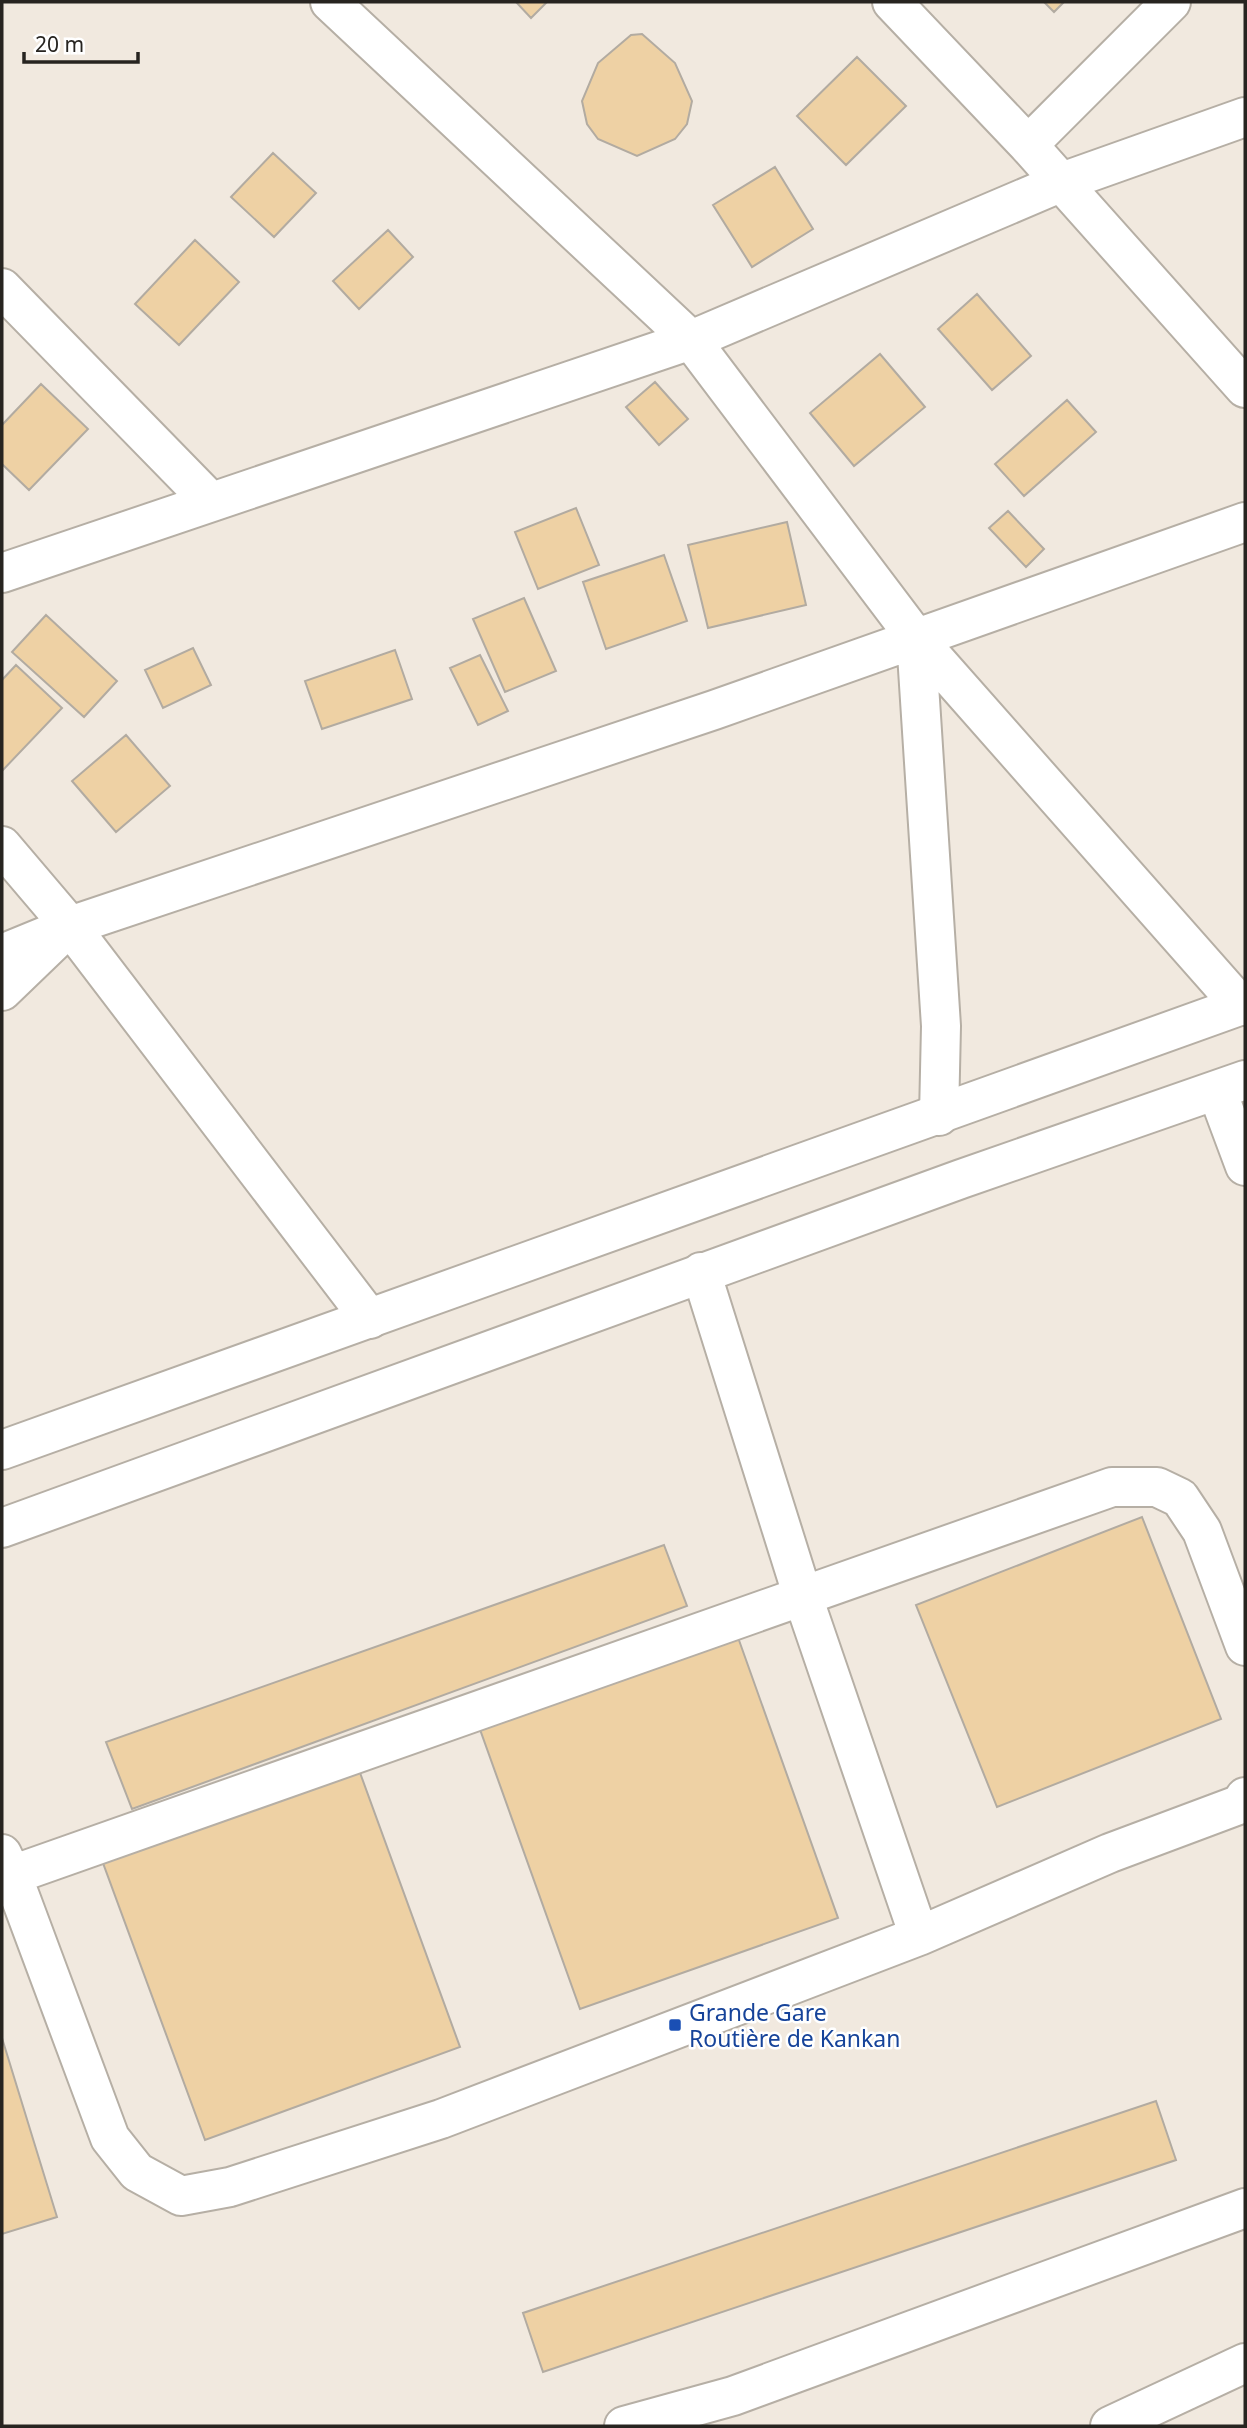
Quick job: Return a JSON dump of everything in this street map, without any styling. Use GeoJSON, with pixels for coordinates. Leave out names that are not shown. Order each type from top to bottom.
{"type":"FeatureCollection","features":[{"type":"Feature","properties":{"kind":"street"},"geometry":{"type":"LineString","coordinates":[[2,1450],[1243,1005],[916,638],[691,340],[330,2]]}},
{"type":"Feature","properties":{"kind":"street"},"geometry":{"type":"LineString","coordinates":[[892,2],[1062,182],[1245,388]]}},
{"type":"Feature","properties":{"kind":"street"},"geometry":{"type":"LineString","coordinates":[[1028,145],[1171,2]]}},
{"type":"Feature","properties":{"kind":"street"},"geometry":{"type":"LineString","coordinates":[[2,573],[691,340],[1062,182],[1245,117]]}},
{"type":"Feature","properties":{"kind":"street"},"geometry":{"type":"LineString","coordinates":[[2,288],[211,502]]}},
{"type":"Feature","properties":{"kind":"street"},"geometry":{"type":"LineString","coordinates":[[2,954],[70,926],[701,714],[1245,522]]}},
{"type":"Feature","properties":{"kind":"street"},"geometry":{"type":"LineString","coordinates":[[916,638],[941,1026],[939,1116]]}},
{"type":"Feature","properties":{"kind":"street"},"geometry":{"type":"LineString","coordinates":[[2,846],[70,926],[370,1319]]}},
{"type":"Feature","properties":{"kind":"street"},"geometry":{"type":"LineString","coordinates":[[2,991],[70,926]]}},
{"type":"Feature","properties":{"kind":"street"},"geometry":{"type":"LineString","coordinates":[[2,1528],[701,1272],[1231,1086],[1245,1166]]}},
{"type":"Feature","properties":{"kind":"street"},"geometry":{"type":"LineString","coordinates":[[701,1272],[803,1597],[919,1936]]}},
{"type":"Feature","properties":{"kind":"street"},"geometry":{"type":"LineString","coordinates":[[1245,1646],[1202,1531],[1180,1498],[1157,1488],[1111,1487],[803,1597],[7,1864],[110,2138],[137,2172],[181,2196],[230,2187],[440,2119],[919,1936],[1110,1853],[1241,1804],[1245,1797]]}},
{"type":"Feature","properties":{"kind":"street"},"geometry":{"type":"LineString","coordinates":[[624,2426],[733,2396],[1245,2208]]}},
{"type":"Feature","properties":{"kind":"street"},"geometry":{"type":"LineString","coordinates":[[1111,2426],[1245,2363]]}},
{"type":"Feature","properties":{"kind":"building"},"geometry":{"type":"Polygon","coordinates":[[[516,2],[547,2],[531,18],[516,2]]]}},
{"type":"Feature","properties":{"kind":"building"},"geometry":{"type":"Polygon","coordinates":[[[1044,2],[1064,2],[1054,12],[1044,2]]]}},
{"type":"Feature","properties":{"kind":"building"},"geometry":{"type":"Polygon","coordinates":[[[642,34],[675,63],[692,101],[687,124],[675,139],[637,156],[598,139],[587,124],[582,101],[598,63],[631,35],[642,34]]]}},
{"type":"Feature","properties":{"kind":"building"},"geometry":{"type":"Polygon","coordinates":[[[857,57],[906,106],[846,165],[797,116],[857,57]]]}},
{"type":"Feature","properties":{"kind":"building"},"geometry":{"type":"Polygon","coordinates":[[[273,153],[316,193],[274,237],[231,197],[273,153]]]}},
{"type":"Feature","properties":{"kind":"building"},"geometry":{"type":"Polygon","coordinates":[[[775,167],[813,229],[752,267],[713,205],[775,167]]]}},
{"type":"Feature","properties":{"kind":"building"},"geometry":{"type":"Polygon","coordinates":[[[388,230],[413,257],[359,309],[333,281],[388,230]]]}},
{"type":"Feature","properties":{"kind":"building"},"geometry":{"type":"Polygon","coordinates":[[[195,240],[239,282],[179,345],[135,304],[195,240]]]}},
{"type":"Feature","properties":{"kind":"building"},"geometry":{"type":"Polygon","coordinates":[[[977,294],[1031,356],[992,390],[938,329],[977,294]]]}},
{"type":"Feature","properties":{"kind":"building"},"geometry":{"type":"Polygon","coordinates":[[[880,354],[925,407],[854,466],[810,413],[880,354]]]}},
{"type":"Feature","properties":{"kind":"building"},"geometry":{"type":"Polygon","coordinates":[[[655,382],[688,419],[659,445],[626,407],[655,382]]]}},
{"type":"Feature","properties":{"kind":"building"},"geometry":{"type":"Polygon","coordinates":[[[41,384],[88,429],[29,490],[2,464],[2,425],[41,384]]]}},
{"type":"Feature","properties":{"kind":"building"},"geometry":{"type":"Polygon","coordinates":[[[1067,400],[1096,432],[1024,496],[995,464],[1067,400]]]}},
{"type":"Feature","properties":{"kind":"building"},"geometry":{"type":"Polygon","coordinates":[[[576,508],[599,565],[538,589],[515,532],[576,508]]]}},
{"type":"Feature","properties":{"kind":"building"},"geometry":{"type":"Polygon","coordinates":[[[1008,511],[1044,549],[1026,567],[989,528],[1008,511]]]}},
{"type":"Feature","properties":{"kind":"building"},"geometry":{"type":"Polygon","coordinates":[[[787,522],[806,605],[708,628],[688,545],[787,522]]]}},
{"type":"Feature","properties":{"kind":"building"},"geometry":{"type":"Polygon","coordinates":[[[664,555],[687,621],[606,649],[583,582],[664,555]]]}},
{"type":"Feature","properties":{"kind":"building"},"geometry":{"type":"Polygon","coordinates":[[[524,598],[556,671],[505,692],[473,619],[524,598]]]}},
{"type":"Feature","properties":{"kind":"building"},"geometry":{"type":"Polygon","coordinates":[[[46,615],[117,681],[84,717],[12,652],[46,615]]]}},
{"type":"Feature","properties":{"kind":"building"},"geometry":{"type":"Polygon","coordinates":[[[193,648],[211,685],[163,708],[145,670],[193,648]]]}},
{"type":"Feature","properties":{"kind":"building"},"geometry":{"type":"Polygon","coordinates":[[[395,650],[412,699],[322,729],[305,681],[395,650]]]}},
{"type":"Feature","properties":{"kind":"building"},"geometry":{"type":"Polygon","coordinates":[[[480,655],[508,711],[478,725],[450,668],[480,655]]]}},
{"type":"Feature","properties":{"kind":"building"},"geometry":{"type":"Polygon","coordinates":[[[16,665],[62,708],[2,771],[2,680],[16,665]]]}},
{"type":"Feature","properties":{"kind":"building"},"geometry":{"type":"Polygon","coordinates":[[[126,735],[170,786],[116,832],[72,781],[126,735]]]}},
{"type":"Feature","properties":{"kind":"building"},"geometry":{"type":"Polygon","coordinates":[[[1142,1517],[1221,1719],[997,1807],[916,1605],[1142,1517]]]}},
{"type":"Feature","properties":{"kind":"building"},"geometry":{"type":"Polygon","coordinates":[[[664,1545],[687,1606],[132,1809],[106,1742],[664,1545]]]}},
{"type":"Feature","properties":{"kind":"building"},"geometry":{"type":"Polygon","coordinates":[[[735,1629],[838,1918],[580,2009],[477,1721],[735,1629]]]}},
{"type":"Feature","properties":{"kind":"building"},"geometry":{"type":"Polygon","coordinates":[[[359,1770],[460,2047],[205,2140],[103,1863],[359,1770]]]}},
{"type":"Feature","properties":{"kind":"building"},"geometry":{"type":"Polygon","coordinates":[[[2,2038],[57,2217],[2,2234],[2,2038]]]}},
{"type":"Feature","properties":{"kind":"building"},"geometry":{"type":"Polygon","coordinates":[[[1156,2101],[1176,2160],[543,2372],[523,2313],[1156,2101]]]}},
{"type":"Feature","properties":{"kind":"place","name":"Grande Gare Routière de Kankan"},"geometry":{"type":"Point","coordinates":[675,2025]}}]}
